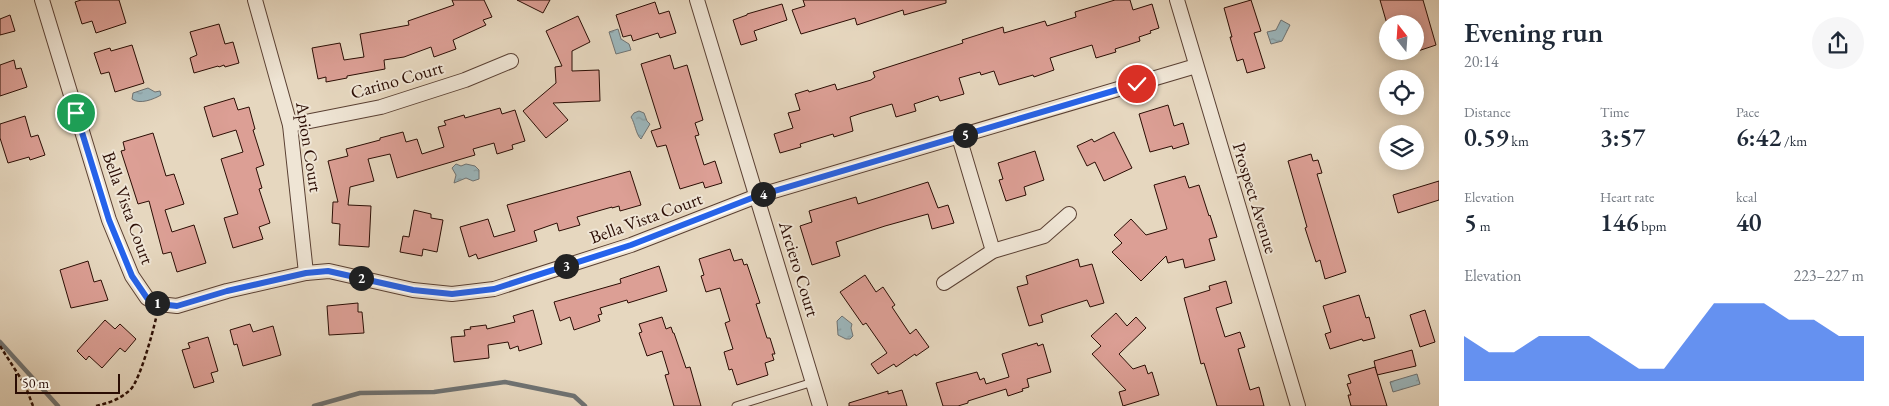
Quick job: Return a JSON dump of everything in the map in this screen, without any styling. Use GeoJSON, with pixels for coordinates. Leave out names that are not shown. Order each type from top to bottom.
{"type":"FeatureCollection","features":[{"type":"Feature","properties":{"kind":"street","name":"Bella Vista Court"},"geometry":{"type":"LineString","coordinates":[[42,0],[109,220],[132,276],[147,298],[159,304],[177,306],[227,291],[306,273],[328,271],[413,290],[452,294],[494,289],[631,245],[757,196],[1196,66]]}},
{"type":"Feature","properties":{"kind":"street","name":"Apion Court"},"geometry":{"type":"LineString","coordinates":[[255,0],[290,125],[306,273]]}},
{"type":"Feature","properties":{"kind":"street","name":"Arciero Court"},"geometry":{"type":"LineString","coordinates":[[697,0],[820,406]]}},
{"type":"Feature","properties":{"kind":"street","name":"Prospect Avenue"},"geometry":{"type":"LineString","coordinates":[[1177,0],[1298,406]]}},
{"type":"Feature","properties":{"kind":"street","name":"Carino Court"},"geometry":{"type":"LineString","coordinates":[[290,125],[381,107],[466,80],[511,61]]}},
{"type":"Feature","properties":{"kind":"street"},"geometry":{"type":"LineString","coordinates":[[959,137],[994,252]]}},
{"type":"Feature","properties":{"kind":"street"},"geometry":{"type":"LineString","coordinates":[[944,283],[994,252],[1044,236],[1070,214]]}},
{"type":"Feature","properties":{"kind":"lane"},"geometry":{"type":"LineString","coordinates":[[736,406],[812,382]]}},
{"type":"Feature","properties":{"kind":"path"},"geometry":{"type":"LineString","coordinates":[[96,406],[114,401],[132,388],[152,333],[159,304]]}},
{"type":"Feature","properties":{"kind":"path"},"geometry":{"type":"LineString","coordinates":[[0,346],[25,385],[33,406]]}},
{"type":"Feature","properties":{"kind":"water"},"geometry":{"type":"Polygon","coordinates":[[[1281,20],[1290,25],[1282,41],[1271,44],[1267,32],[1276,30],[1281,20]]]}},
{"type":"Feature","properties":{"kind":"water"},"geometry":{"type":"Polygon","coordinates":[[[618,29],[621,39],[629,44],[631,50],[616,54],[609,32],[618,29]]]}},
{"type":"Feature","properties":{"kind":"water"},"geometry":{"type":"Polygon","coordinates":[[[148,88],[155,92],[160,91],[161,95],[151,100],[135,101],[132,99],[133,93],[148,88]]]}},
{"type":"Feature","properties":{"kind":"water"},"geometry":{"type":"Polygon","coordinates":[[[639,111],[644,113],[650,124],[641,139],[631,117],[639,111]]]}},
{"type":"Feature","properties":{"kind":"water"},"geometry":{"type":"Polygon","coordinates":[[[456,164],[475,166],[479,170],[479,179],[473,181],[466,178],[454,183],[456,175],[452,168],[456,164]]]}},
{"type":"Feature","properties":{"kind":"water"},"geometry":{"type":"Polygon","coordinates":[[[842,316],[852,324],[853,336],[850,339],[838,335],[837,321],[842,316]]]}},
{"type":"Feature","properties":{"kind":"water"},"geometry":{"type":"Polygon","coordinates":[[[1417,374],[1420,384],[1393,392],[1390,382],[1417,374]]]}},
{"type":"Feature","properties":{"kind":"building"},"geometry":{"type":"Polygon","coordinates":[[[81,0],[119,0],[126,23],[96,33],[92,21],[82,24],[75,2],[81,0]]]}},
{"type":"Feature","properties":{"kind":"building"},"geometry":{"type":"Polygon","coordinates":[[[452,0],[484,0],[492,17],[483,20],[486,25],[453,40],[456,49],[434,57],[431,47],[404,57],[384,60],[385,69],[326,82],[326,77],[318,79],[312,48],[340,43],[344,60],[364,57],[360,34],[409,25],[408,21],[454,5],[452,0]]]}},
{"type":"Feature","properties":{"kind":"building"},"geometry":{"type":"Polygon","coordinates":[[[517,0],[550,0],[543,13],[517,0]]]}},
{"type":"Feature","properties":{"kind":"building"},"geometry":{"type":"Polygon","coordinates":[[[803,0],[946,0],[946,3],[904,15],[903,10],[857,25],[855,18],[801,34],[792,10],[805,6],[803,0]]]}},
{"type":"Feature","properties":{"kind":"building"},"geometry":{"type":"Polygon","coordinates":[[[1115,0],[1130,0],[1133,10],[1152,4],[1159,28],[1139,37],[1140,41],[1115,49],[1116,52],[1096,58],[1092,45],[1050,58],[1054,70],[1034,77],[1033,75],[999,85],[994,71],[981,75],[980,72],[959,78],[964,94],[940,101],[938,96],[914,104],[916,111],[896,117],[892,104],[862,113],[850,117],[853,131],[834,137],[833,134],[800,144],[801,147],[780,153],[774,134],[793,128],[788,113],[800,110],[795,94],[835,84],[837,90],[871,80],[875,77],[873,72],[963,43],[962,40],[1003,27],[1004,33],[1045,21],[1047,26],[1076,17],[1075,12],[1115,0]]]}},
{"type":"Feature","properties":{"kind":"building"},"geometry":{"type":"Polygon","coordinates":[[[1251,0],[1261,31],[1254,33],[1265,68],[1247,73],[1243,59],[1237,61],[1224,8],[1251,0]]]}},
{"type":"Feature","properties":{"kind":"building"},"geometry":{"type":"Polygon","coordinates":[[[1380,0],[1423,0],[1436,45],[1424,49],[1424,15],[1384,15],[1380,0]]]}},
{"type":"Feature","properties":{"kind":"building"},"geometry":{"type":"Polygon","coordinates":[[[655,2],[659,14],[669,11],[676,33],[660,38],[658,33],[633,41],[631,35],[623,37],[616,15],[655,2]]]}},
{"type":"Feature","properties":{"kind":"building"},"geometry":{"type":"Polygon","coordinates":[[[782,4],[787,20],[754,31],[757,40],[741,45],[733,20],[782,4]]]}},
{"type":"Feature","properties":{"kind":"building"},"geometry":{"type":"Polygon","coordinates":[[[10,15],[15,31],[0,35],[0,19],[10,15]]]}},
{"type":"Feature","properties":{"kind":"building"},"geometry":{"type":"Polygon","coordinates":[[[578,16],[590,42],[572,51],[572,71],[599,70],[600,101],[553,103],[568,120],[546,138],[523,111],[556,83],[555,67],[562,66],[546,31],[578,16]]]}},
{"type":"Feature","properties":{"kind":"building"},"geometry":{"type":"Polygon","coordinates":[[[219,24],[225,44],[233,42],[239,63],[225,67],[224,65],[218,66],[194,73],[190,58],[197,55],[190,32],[219,24]]]}},
{"type":"Feature","properties":{"kind":"building"},"geometry":{"type":"Polygon","coordinates":[[[132,45],[144,83],[115,92],[109,72],[101,74],[94,53],[110,48],[111,51],[132,45]]]}},
{"type":"Feature","properties":{"kind":"building"},"geometry":{"type":"Polygon","coordinates":[[[670,55],[674,69],[687,65],[703,120],[695,123],[699,135],[695,136],[704,165],[715,161],[722,183],[705,188],[703,182],[680,189],[666,145],[657,147],[651,131],[661,128],[641,64],[670,55]]]}},
{"type":"Feature","properties":{"kind":"building"},"geometry":{"type":"Polygon","coordinates":[[[14,60],[16,69],[21,68],[27,87],[0,96],[0,65],[14,60]]]}},
{"type":"Feature","properties":{"kind":"building"},"geometry":{"type":"Polygon","coordinates":[[[234,98],[238,110],[249,107],[255,129],[253,130],[264,165],[256,168],[262,188],[259,189],[270,223],[259,227],[263,239],[233,248],[224,218],[238,214],[221,159],[243,152],[236,130],[213,137],[204,107],[234,98]]]}},
{"type":"Feature","properties":{"kind":"building"},"geometry":{"type":"Polygon","coordinates":[[[1168,105],[1174,126],[1183,123],[1189,144],[1173,149],[1172,146],[1150,152],[1139,114],[1168,105]]]}},
{"type":"Feature","properties":{"kind":"building"},"geometry":{"type":"Polygon","coordinates":[[[500,108],[502,114],[515,110],[525,141],[512,145],[513,149],[497,154],[494,143],[473,149],[475,155],[397,178],[390,154],[368,159],[374,181],[350,187],[348,205],[371,206],[369,247],[339,245],[340,224],[332,223],[333,202],[338,202],[328,161],[348,156],[346,149],[403,132],[406,142],[417,139],[422,154],[444,147],[438,127],[446,125],[444,121],[464,115],[465,118],[500,108]]]}},
{"type":"Feature","properties":{"kind":"building"},"geometry":{"type":"Polygon","coordinates":[[[25,116],[31,137],[38,135],[45,155],[30,160],[29,157],[8,163],[0,138],[0,124],[25,116]]]}},
{"type":"Feature","properties":{"kind":"building"},"geometry":{"type":"Polygon","coordinates":[[[1114,132],[1132,168],[1104,181],[1095,162],[1087,166],[1077,146],[1092,139],[1094,142],[1114,132]]]}},
{"type":"Feature","properties":{"kind":"building"},"geometry":{"type":"Polygon","coordinates":[[[153,133],[166,176],[174,174],[184,204],[165,210],[172,232],[194,225],[206,263],[177,272],[171,252],[163,254],[149,201],[138,204],[121,151],[125,150],[123,142],[153,133]]]}},
{"type":"Feature","properties":{"kind":"building"},"geometry":{"type":"Polygon","coordinates":[[[1035,151],[1044,180],[1024,187],[1026,195],[1006,201],[999,180],[1003,179],[998,163],[1035,151]]]}},
{"type":"Feature","properties":{"kind":"building"},"geometry":{"type":"Polygon","coordinates":[[[1311,154],[1313,161],[1318,160],[1322,173],[1317,174],[1346,272],[1325,279],[1320,260],[1316,262],[1305,228],[1307,227],[1288,161],[1311,154]]]}},
{"type":"Feature","properties":{"kind":"building"},"geometry":{"type":"Polygon","coordinates":[[[630,171],[641,205],[620,211],[619,206],[612,207],[577,217],[580,225],[559,231],[557,223],[534,231],[537,241],[478,259],[476,254],[469,257],[460,227],[488,219],[494,237],[515,231],[507,205],[630,171]]]}},
{"type":"Feature","properties":{"kind":"building"},"geometry":{"type":"Polygon","coordinates":[[[1185,176],[1189,188],[1199,185],[1210,215],[1217,237],[1209,239],[1215,260],[1185,268],[1183,259],[1168,263],[1166,256],[1141,281],[1112,252],[1122,243],[1114,235],[1131,219],[1146,235],[1167,229],[1154,185],[1185,176]]]}},
{"type":"Feature","properties":{"kind":"building"},"geometry":{"type":"Polygon","coordinates":[[[1439,181],[1439,200],[1398,213],[1393,195],[1439,181]]]}},
{"type":"Feature","properties":{"kind":"building"},"geometry":{"type":"Polygon","coordinates":[[[928,182],[938,208],[948,205],[954,223],[932,229],[928,214],[885,226],[836,242],[840,256],[812,265],[800,226],[812,222],[809,211],[856,197],[858,204],[928,182]]]}},
{"type":"Feature","properties":{"kind":"building"},"geometry":{"type":"Polygon","coordinates":[[[414,210],[431,214],[431,218],[443,220],[437,252],[423,249],[422,256],[400,252],[403,236],[409,237],[414,210]]]}},
{"type":"Feature","properties":{"kind":"building"},"geometry":{"type":"Polygon","coordinates":[[[730,249],[734,261],[742,259],[744,265],[747,264],[760,303],[756,304],[767,338],[770,338],[775,354],[772,354],[774,360],[765,363],[768,375],[737,385],[732,369],[729,370],[724,352],[733,349],[725,323],[730,321],[720,288],[706,292],[701,276],[704,275],[699,259],[730,249]]]}},
{"type":"Feature","properties":{"kind":"building"},"geometry":{"type":"Polygon","coordinates":[[[1078,259],[1080,267],[1092,264],[1104,303],[1090,307],[1087,300],[1041,315],[1043,322],[1029,326],[1017,287],[1028,284],[1026,276],[1078,259]]]}},
{"type":"Feature","properties":{"kind":"building"},"geometry":{"type":"Polygon","coordinates":[[[88,261],[94,282],[101,280],[108,300],[71,308],[60,270],[88,261]]]}},
{"type":"Feature","properties":{"kind":"building"},"geometry":{"type":"Polygon","coordinates":[[[659,266],[667,291],[628,303],[627,300],[600,308],[602,314],[598,315],[600,321],[574,330],[570,317],[560,321],[554,302],[621,283],[620,279],[659,266]]]}},
{"type":"Feature","properties":{"kind":"building"},"geometry":{"type":"Polygon","coordinates":[[[865,275],[876,292],[883,287],[895,305],[892,307],[910,334],[916,329],[929,347],[896,367],[894,364],[878,374],[871,364],[887,353],[866,323],[863,325],[840,292],[865,275]]]}},
{"type":"Feature","properties":{"kind":"building"},"geometry":{"type":"Polygon","coordinates":[[[1226,281],[1232,303],[1216,308],[1225,337],[1240,332],[1245,347],[1238,349],[1250,390],[1259,387],[1264,406],[1217,406],[1204,363],[1201,364],[1184,298],[1210,290],[1209,286],[1226,281]]]}},
{"type":"Feature","properties":{"kind":"building"},"geometry":{"type":"Polygon","coordinates":[[[1359,295],[1366,318],[1369,317],[1375,338],[1363,341],[1362,339],[1330,349],[1325,334],[1331,332],[1323,306],[1359,295]]]}},
{"type":"Feature","properties":{"kind":"building"},"geometry":{"type":"Polygon","coordinates":[[[358,303],[358,312],[362,312],[364,333],[329,335],[327,306],[358,303]]]}},
{"type":"Feature","properties":{"kind":"building"},"geometry":{"type":"Polygon","coordinates":[[[533,310],[542,344],[519,351],[518,346],[510,349],[508,342],[488,345],[489,358],[454,362],[451,337],[465,336],[464,330],[471,329],[470,327],[486,325],[487,329],[515,322],[513,316],[533,310]]]}},
{"type":"Feature","properties":{"kind":"building"},"geometry":{"type":"Polygon","coordinates":[[[1425,310],[1435,342],[1420,347],[1410,315],[1425,310]]]}},
{"type":"Feature","properties":{"kind":"building"},"geometry":{"type":"Polygon","coordinates":[[[1116,313],[1127,326],[1136,317],[1146,328],[1119,354],[1133,369],[1145,365],[1148,374],[1152,372],[1159,395],[1123,406],[1119,392],[1126,390],[1092,354],[1101,346],[1091,336],[1116,313]]]}},
{"type":"Feature","properties":{"kind":"building"},"geometry":{"type":"Polygon","coordinates":[[[662,317],[666,329],[671,327],[674,333],[686,368],[690,367],[701,406],[674,406],[665,375],[669,374],[662,351],[647,356],[639,333],[642,332],[639,324],[662,317]]]}},
{"type":"Feature","properties":{"kind":"building"},"geometry":{"type":"Polygon","coordinates":[[[105,320],[115,329],[120,324],[136,339],[125,352],[120,348],[102,368],[89,356],[86,360],[77,351],[105,320]]]}},
{"type":"Feature","properties":{"kind":"building"},"geometry":{"type":"Polygon","coordinates":[[[250,324],[253,332],[273,326],[281,355],[243,366],[237,344],[234,345],[230,330],[250,324]]]}},
{"type":"Feature","properties":{"kind":"building"},"geometry":{"type":"Polygon","coordinates":[[[208,337],[218,371],[211,373],[214,382],[194,388],[182,350],[190,348],[188,343],[208,337]]]}},
{"type":"Feature","properties":{"kind":"building"},"geometry":{"type":"Polygon","coordinates":[[[1037,343],[1038,346],[1043,344],[1051,372],[1027,379],[1029,387],[1008,396],[1006,389],[958,406],[943,406],[936,383],[977,372],[980,380],[984,378],[986,384],[1009,377],[1002,354],[1037,343]]]}},
{"type":"Feature","properties":{"kind":"building"},"geometry":{"type":"Polygon","coordinates":[[[1412,350],[1416,366],[1377,375],[1374,361],[1412,350]]]}},
{"type":"Feature","properties":{"kind":"building"},"geometry":{"type":"Polygon","coordinates":[[[1375,367],[1387,406],[1351,406],[1348,395],[1351,395],[1347,384],[1351,383],[1348,375],[1375,367]]]}},
{"type":"Feature","properties":{"kind":"building"},"geometry":{"type":"Polygon","coordinates":[[[902,390],[907,406],[849,406],[849,403],[888,391],[888,394],[902,390]]]}},
{"type":"Feature","properties":{"kind":"waterway"},"geometry":{"type":"LineString","coordinates":[[0,342],[58,406]]}},
{"type":"Feature","properties":{"kind":"waterway"},"geometry":{"type":"LineString","coordinates":[[314,406],[360,393],[434,392],[505,382],[574,396],[585,406]]}},
{"type":"Feature","properties":{"kind":"route"},"geometry":{"type":"LineString","coordinates":[[76,113],[109,220],[132,276],[147,298],[159,304],[177,306],[227,291],[306,273],[328,271],[413,290],[452,294],[494,289],[631,245],[757,196],[1137,84]]}}]}
